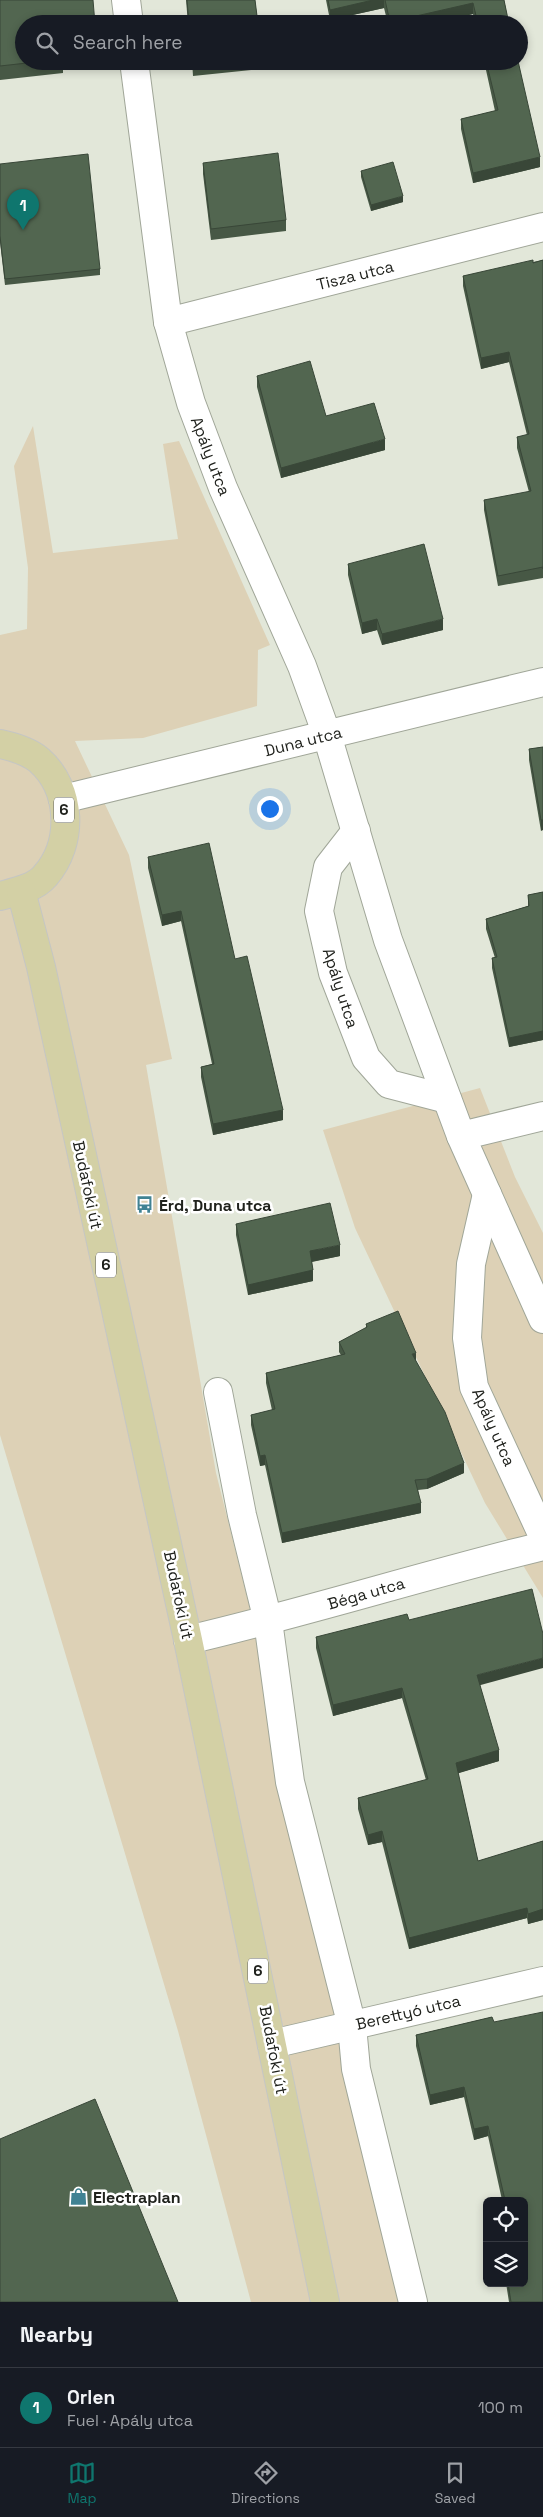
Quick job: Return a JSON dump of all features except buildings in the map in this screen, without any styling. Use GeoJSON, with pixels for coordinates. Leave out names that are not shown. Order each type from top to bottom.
{"type":"FeatureCollection","features":[{"type":"Feature","properties":{"kind":"main road","name":"6"},"geometry":{"type":"LineString","coordinates":[[0,744],[16,747],[38,760],[53,777],[63,799],[66,828],[59,853],[45,876],[10,894]]}},
{"type":"Feature","properties":{"kind":"main road","name":"Budafoki út"},"geometry":{"type":"LineString","coordinates":[[10,894],[42,967],[188,1640],[324,2302]]}},
{"type":"Feature","properties":{"kind":"street"},"geometry":{"type":"LineString","coordinates":[[126,0],[128,15]]}},
{"type":"Feature","properties":{"kind":"street","name":"Apály utca"},"geometry":{"type":"LineString","coordinates":[[135,70],[168,322],[191,403],[223,488],[302,666],[327,735],[388,940],[461,1136],[543,1319]]}},
{"type":"Feature","properties":{"kind":"street","name":"Tisza utca"},"geometry":{"type":"LineString","coordinates":[[168,322],[543,228]]}},
{"type":"Feature","properties":{"kind":"street","name":"Duna utca"},"geometry":{"type":"LineString","coordinates":[[63,799],[543,682]]}},
{"type":"Feature","properties":{"kind":"street","name":"Apály utca"},"geometry":{"type":"LineString","coordinates":[[356,831],[328,867],[319,911],[333,973],[366,1058],[383,1078],[389,1084],[447,1099]]}},
{"type":"Feature","properties":{"kind":"street"},"geometry":{"type":"LineString","coordinates":[[461,1136],[543,1116]]}},
{"type":"Feature","properties":{"kind":"street","name":"Apály utca"},"geometry":{"type":"LineString","coordinates":[[487,1194],[471,1264],[467,1338],[474,1387],[543,1536]]}},
{"type":"Feature","properties":{"kind":"street"},"geometry":{"type":"LineString","coordinates":[[218,1392],[242,1515],[268,1621],[290,1782],[352,2026],[356,2069],[413,2302]]}},
{"type":"Feature","properties":{"kind":"street","name":"Béga utca"},"geometry":{"type":"LineString","coordinates":[[188,1640],[268,1621],[458,1567],[543,1546]]}},
{"type":"Feature","properties":{"kind":"street","name":"Berettyó utca"},"geometry":{"type":"LineString","coordinates":[[272,2044],[543,1981]]}},
{"type":"Feature","properties":{"kind":"shaded area"},"geometry":{"type":"Polygon","coordinates":[[[33,426],[53,553],[178,539],[163,444],[179,441],[270,645],[258,650],[257,706],[143,738],[75,741],[129,855],[172,1059],[146,1065],[216,1473],[249,1605],[279,1760],[401,2302],[251,2302],[178,2031],[0,1435],[0,635],[27,629],[28,568],[14,466],[33,426]]]}},
{"type":"Feature","properties":{"kind":"shaded area"},"geometry":{"type":"Polygon","coordinates":[[[480,1088],[515,1177],[543,1233],[543,1598],[485,1503],[355,1228],[323,1130],[480,1088]]]}},
{"type":"Feature","properties":{"kind":"place","name":"Orlen"},"geometry":{"type":"Point","coordinates":[23,230]}},
{"type":"Feature","properties":{"kind":"place","name":"Érd, Duna utca"},"geometry":{"type":"Point","coordinates":[145,1205]}},
{"type":"Feature","properties":{"kind":"place","name":"Electraplan"},"geometry":{"type":"Point","coordinates":[79,2197]}}]}
